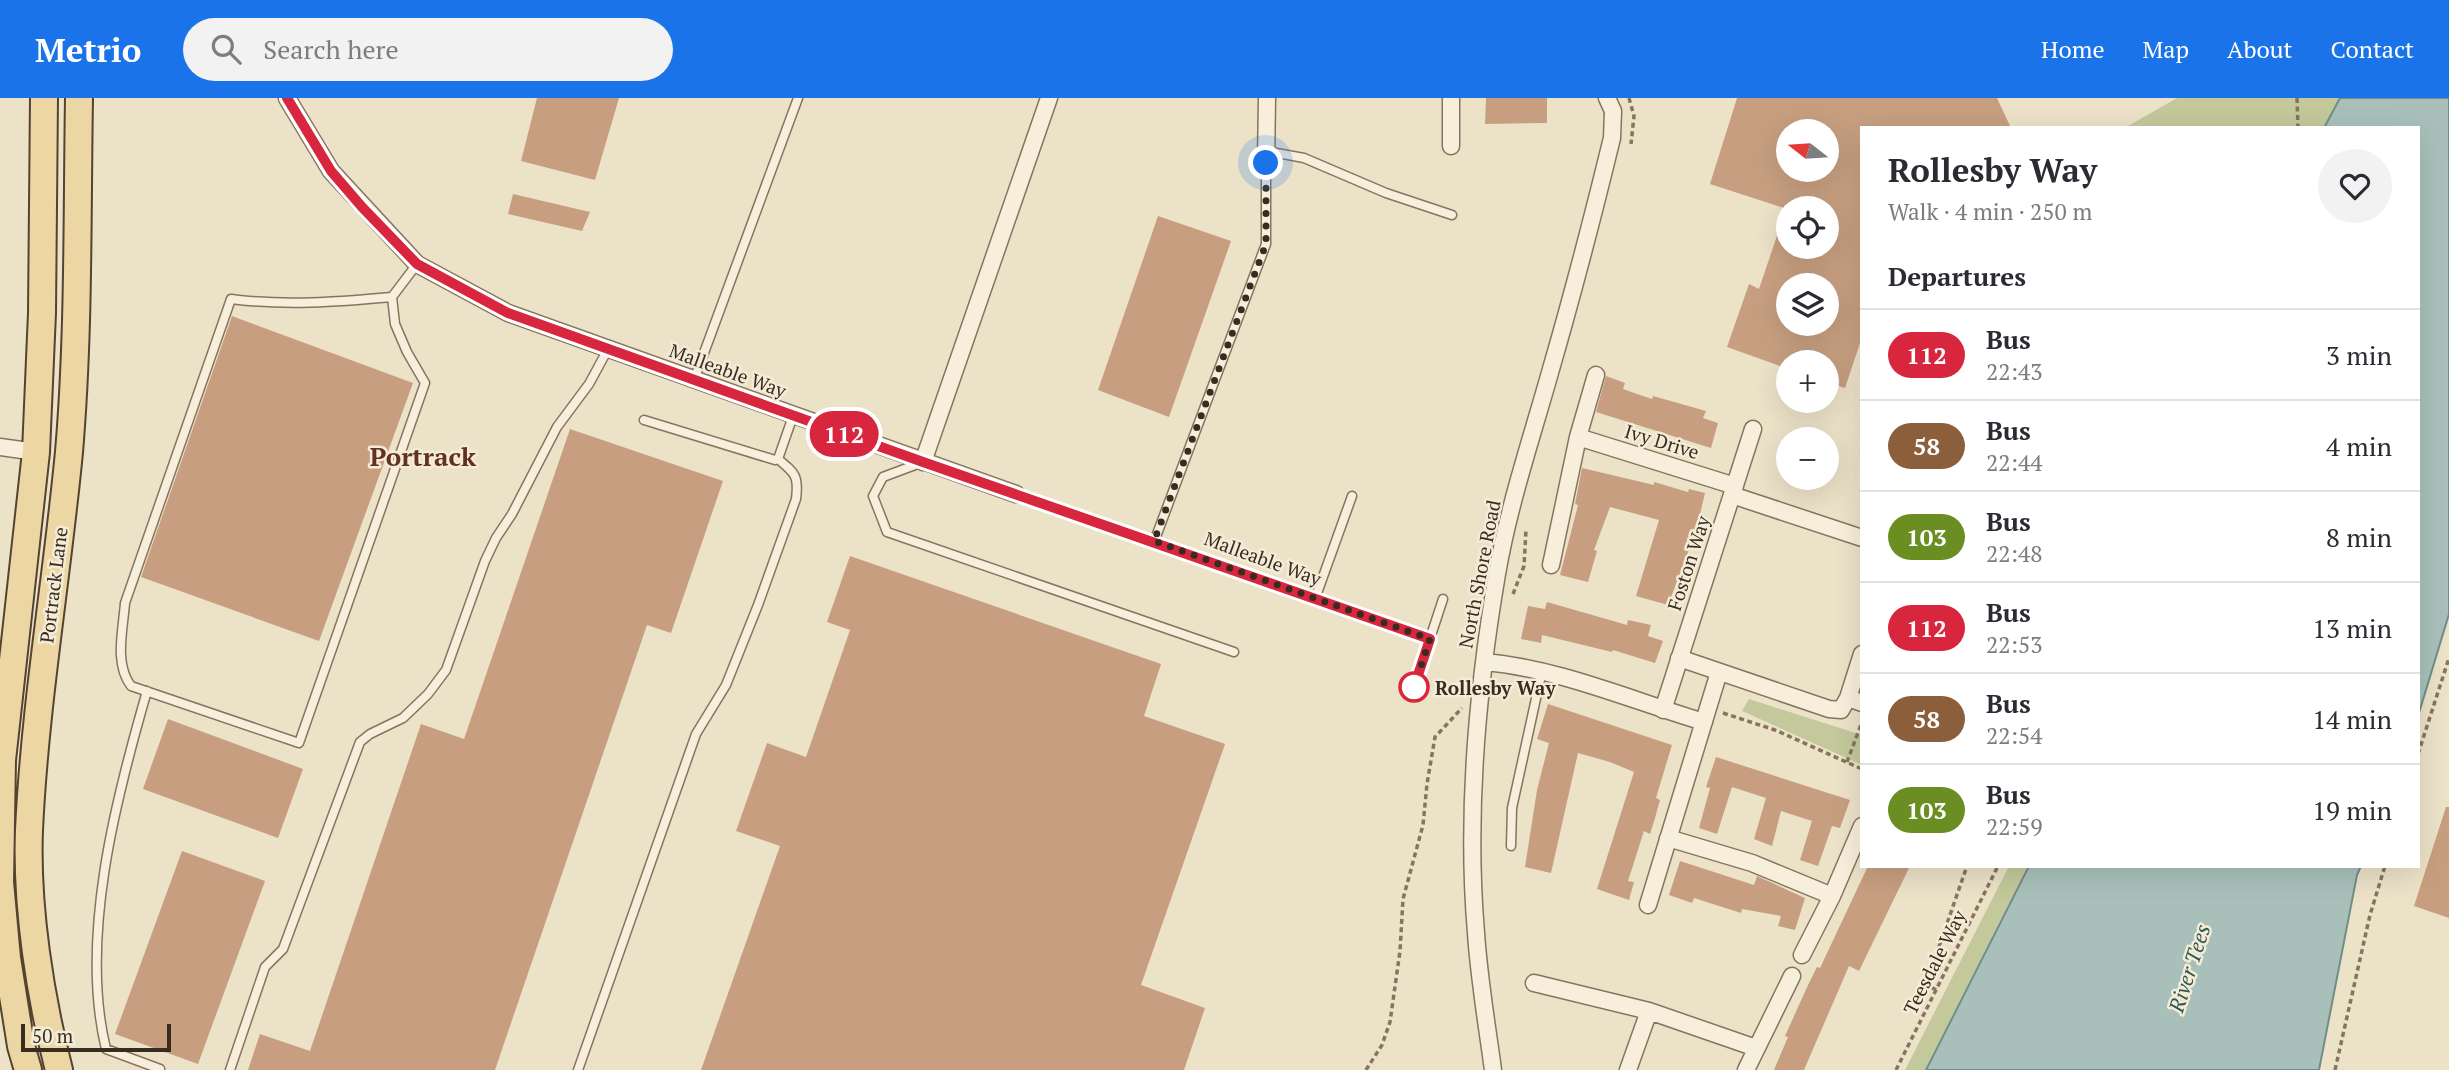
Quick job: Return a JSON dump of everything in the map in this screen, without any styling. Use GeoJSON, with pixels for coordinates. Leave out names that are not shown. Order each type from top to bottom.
{"type":"FeatureCollection","features":[{"type":"Feature","properties":{"kind":"main road","name":"Portrack Lane"},"geometry":{"type":"LineString","coordinates":[[27,1070],[7,958],[0,882],[2,760],[36,452],[42,300],[44,98]]}},
{"type":"Feature","properties":{"kind":"main road","name":"Portrack Lane"},"geometry":{"type":"LineString","coordinates":[[59,1070],[41,982],[30,891],[29,832],[37,724],[69,451],[76,324],[79,98]]}},
{"type":"Feature","properties":{"kind":"street","name":"Malleable Way"},"geometry":{"type":"LineString","coordinates":[[287,98],[331,171],[417,264],[508,313],[1016,494]]}},
{"type":"Feature","properties":{"kind":"street"},"geometry":{"type":"LineString","coordinates":[[923,462],[1049,98]]}},
{"type":"Feature","properties":{"kind":"street"},"geometry":{"type":"LineString","coordinates":[[1266,157],[1267,98]]}},
{"type":"Feature","properties":{"kind":"street"},"geometry":{"type":"LineString","coordinates":[[1451,98],[1451,146]]}},
{"type":"Feature","properties":{"kind":"street","name":"North Shore Road"},"geometry":{"type":"LineString","coordinates":[[1493,1070],[1475,933],[1473,870],[1473,815],[1484,662],[1497,572],[1518,484],[1555,356],[1612,138],[1612,111],[1607,98]]}},
{"type":"Feature","properties":{"kind":"street"},"geometry":{"type":"LineString","coordinates":[[1550,565],[1578,437],[1596,375]]}},
{"type":"Feature","properties":{"kind":"street","name":"Foston Way"},"geometry":{"type":"LineString","coordinates":[[1663,710],[1753,429]]}},
{"type":"Feature","properties":{"kind":"street","name":"Ivy Drive"},"geometry":{"type":"LineString","coordinates":[[1578,437],[1860,537]]}},
{"type":"Feature","properties":{"kind":"street"},"geometry":{"type":"LineString","coordinates":[[0,447],[36,452]]}},
{"type":"Feature","properties":{"kind":"street"},"geometry":{"type":"LineString","coordinates":[[1679,658],[1829,709],[1841,710],[1855,701],[1860,667]]}},
{"type":"Feature","properties":{"kind":"street"},"geometry":{"type":"LineString","coordinates":[[1484,662],[1542,671],[1663,710],[1706,715]]}},
{"type":"Feature","properties":{"kind":"street"},"geometry":{"type":"LineString","coordinates":[[1648,905],[1719,672]]}},
{"type":"Feature","properties":{"kind":"street"},"geometry":{"type":"LineString","coordinates":[[1802,955],[1832,896],[1860,831]]}},
{"type":"Feature","properties":{"kind":"street"},"geometry":{"type":"LineString","coordinates":[[1668,838],[1752,863],[1832,896]]}},
{"type":"Feature","properties":{"kind":"street"},"geometry":{"type":"LineString","coordinates":[[1746,1070],[1792,976]]}},
{"type":"Feature","properties":{"kind":"street"},"geometry":{"type":"LineString","coordinates":[[1534,984],[1649,1011],[1756,1048]]}},
{"type":"Feature","properties":{"kind":"street"},"geometry":{"type":"LineString","coordinates":[[1628,1070],[1649,1011]]}},
{"type":"Feature","properties":{"kind":"lane"},"geometry":{"type":"LineString","coordinates":[[694,380],[798,98]]}},
{"type":"Feature","properties":{"kind":"lane"},"geometry":{"type":"LineString","coordinates":[[1154,541],[1266,244],[1266,157],[1304,159],[1385,193],[1452,215]]}},
{"type":"Feature","properties":{"kind":"lane"},"geometry":{"type":"LineString","coordinates":[[391,297],[395,324],[425,383],[299,743],[131,686],[122,675],[125,603],[231,299],[254,302],[338,303],[391,297],[417,264]]}},
{"type":"Feature","properties":{"kind":"lane"},"geometry":{"type":"LineString","coordinates":[[230,1070],[265,967],[283,948],[360,742],[370,734],[403,719],[428,694],[446,670],[485,561],[496,538],[512,514],[557,426],[589,384],[608,349]]}},
{"type":"Feature","properties":{"kind":"lane"},"geometry":{"type":"LineString","coordinates":[[778,459],[793,416]]}},
{"type":"Feature","properties":{"kind":"lane"},"geometry":{"type":"LineString","coordinates":[[578,1070],[696,734],[726,685],[796,499],[798,484],[795,473],[778,459],[767,460],[644,420]]}},
{"type":"Feature","properties":{"kind":"lane"},"geometry":{"type":"LineString","coordinates":[[923,462],[883,477],[873,496],[887,532],[1234,652]]}},
{"type":"Feature","properties":{"kind":"lane","name":"Malleable Way"},"geometry":{"type":"LineString","coordinates":[[1016,494],[1430,639]]}},
{"type":"Feature","properties":{"kind":"lane"},"geometry":{"type":"LineString","coordinates":[[1315,599],[1352,496]]}},
{"type":"Feature","properties":{"kind":"lane"},"geometry":{"type":"LineString","coordinates":[[1414,687],[1443,599]]}},
{"type":"Feature","properties":{"kind":"lane"},"geometry":{"type":"LineString","coordinates":[[1511,846],[1512,808],[1542,671]]}},
{"type":"Feature","properties":{"kind":"lane"},"geometry":{"type":"LineString","coordinates":[[146,691],[121,779],[100,901],[97,986],[99,1024],[106,1049],[160,1069]]}},
{"type":"Feature","properties":{"kind":"path"},"geometry":{"type":"LineString","coordinates":[[2297,98],[2298,126]]}},
{"type":"Feature","properties":{"kind":"path"},"geometry":{"type":"LineString","coordinates":[[2420,748],[2449,658]]}},
{"type":"Feature","properties":{"kind":"path"},"geometry":{"type":"LineString","coordinates":[[1366,1070],[1381,1045],[1390,1022],[1401,951],[1403,899],[1423,825],[1435,737],[1467,703],[1482,696]]}},
{"type":"Feature","properties":{"kind":"path"},"geometry":{"type":"LineString","coordinates":[[1706,715],[1775,730],[1860,768]]}},
{"type":"Feature","properties":{"kind":"path"},"geometry":{"type":"LineString","coordinates":[[1847,762],[1860,727]]}},
{"type":"Feature","properties":{"kind":"path"},"geometry":{"type":"LineString","coordinates":[[1936,990],[1926,984],[1966,868]]}},
{"type":"Feature","properties":{"kind":"path","name":"Teesdale Way"},"geometry":{"type":"LineString","coordinates":[[1896,1070],[1997,868]]}},
{"type":"Feature","properties":{"kind":"path"},"geometry":{"type":"LineString","coordinates":[[2335,1070],[2370,915],[2384,868]]}},
{"type":"Feature","properties":{"kind":"green space"},"geometry":{"type":"Polygon","coordinates":[[[2177,98],[2340,98],[2325,126],[2128,126],[2177,98]]]}},
{"type":"Feature","properties":{"kind":"green space"},"geometry":{"type":"Polygon","coordinates":[[[1749,699],[1860,734],[1860,764],[1742,711],[1749,699]]]}},
{"type":"Feature","properties":{"kind":"green space"},"geometry":{"type":"Polygon","coordinates":[[[2008,868],[2027,868],[1925,1070],[1905,1070],[2008,868]]]}},
{"type":"Feature","properties":{"kind":"water"},"geometry":{"type":"Polygon","coordinates":[[[2340,98],[2449,98],[2449,614],[2420,710],[2420,126],[2325,126],[2340,98]]]}},
{"type":"Feature","properties":{"kind":"water","name":"River Tees"},"geometry":{"type":"Polygon","coordinates":[[[2028,868],[2360,868],[2319,1070],[1926,1070],[2028,868]]]}},
{"type":"Feature","properties":{"kind":"building"},"geometry":{"type":"Polygon","coordinates":[[[537,98],[619,98],[595,180],[521,161],[537,98]]]}},
{"type":"Feature","properties":{"kind":"building"},"geometry":{"type":"Polygon","coordinates":[[[1486,98],[1547,98],[1547,123],[1485,124],[1486,98]]]}},
{"type":"Feature","properties":{"kind":"building"},"geometry":{"type":"Polygon","coordinates":[[[1737,98],[1997,98],[2010,126],[1860,126],[1860,343],[1845,388],[1839,386],[1839,350],[1776,350],[1776,365],[1727,347],[1749,284],[1759,289],[1776,239],[1776,259],[1839,259],[1839,196],[1776,196],[1776,205],[1710,184],[1737,98]]]}},
{"type":"Feature","properties":{"kind":"building"},"geometry":{"type":"Polygon","coordinates":[[[513,194],[590,212],[582,231],[508,214],[513,194]]]}},
{"type":"Feature","properties":{"kind":"building"},"geometry":{"type":"Polygon","coordinates":[[[1158,216],[1231,241],[1169,417],[1098,390],[1158,216]]]}},
{"type":"Feature","properties":{"kind":"building"},"geometry":{"type":"Polygon","coordinates":[[[232,316],[413,383],[319,641],[141,577],[232,316]]]}},
{"type":"Feature","properties":{"kind":"building"},"geometry":{"type":"Polygon","coordinates":[[[1606,376],[1625,383],[1623,389],[1637,394],[1706,411],[1703,418],[1718,423],[1711,448],[1596,412],[1606,376]]]}},
{"type":"Feature","properties":{"kind":"building"},"geometry":{"type":"Polygon","coordinates":[[[570,429],[723,481],[671,633],[647,625],[495,1070],[248,1070],[260,1034],[310,1051],[421,724],[464,739],[570,429]]]}},
{"type":"Feature","properties":{"kind":"building"},"geometry":{"type":"Polygon","coordinates":[[[1582,468],[1654,485],[1654,482],[1688,492],[1689,489],[1705,493],[1696,531],[1668,605],[1636,596],[1659,520],[1610,507],[1594,550],[1597,551],[1588,582],[1560,575],[1578,505],[1575,504],[1582,468]]]}},
{"type":"Feature","properties":{"kind":"building"},"geometry":{"type":"Polygon","coordinates":[[[850,556],[1161,664],[1144,716],[1225,744],[1141,985],[1205,1008],[1184,1070],[701,1070],[780,846],[736,831],[767,743],[806,757],[850,630],[827,622],[850,556]]]}},
{"type":"Feature","properties":{"kind":"building"},"geometry":{"type":"Polygon","coordinates":[[[1547,602],[1627,625],[1628,620],[1651,625],[1648,636],[1663,641],[1655,663],[1613,650],[1612,652],[1542,635],[1541,643],[1521,639],[1528,606],[1545,609],[1547,602]]]}},
{"type":"Feature","properties":{"kind":"building"},"geometry":{"type":"Polygon","coordinates":[[[1548,704],[1672,745],[1656,798],[1660,800],[1650,834],[1644,831],[1628,881],[1634,882],[1629,900],[1597,889],[1634,772],[1610,762],[1578,753],[1551,873],[1525,867],[1537,790],[1549,743],[1537,739],[1548,704]]]}},
{"type":"Feature","properties":{"kind":"building"},"geometry":{"type":"Polygon","coordinates":[[[168,719],[303,769],[278,838],[143,789],[168,719]]]}},
{"type":"Feature","properties":{"kind":"building"},"geometry":{"type":"Polygon","coordinates":[[[1716,757],[1850,800],[1840,828],[1832,826],[1818,866],[1800,860],[1812,821],[1781,811],[1772,846],[1754,839],[1766,798],[1732,787],[1717,834],[1699,828],[1710,788],[1706,787],[1716,757]]]}},
{"type":"Feature","properties":{"kind":"building"},"geometry":{"type":"Polygon","coordinates":[[[2446,807],[2449,807],[2449,918],[2414,906],[2446,807]]]}},
{"type":"Feature","properties":{"kind":"building"},"geometry":{"type":"Polygon","coordinates":[[[182,851],[265,881],[198,1064],[115,1034],[182,851]]]}},
{"type":"Feature","properties":{"kind":"building"},"geometry":{"type":"Polygon","coordinates":[[[1680,861],[1754,885],[1757,876],[1805,898],[1795,930],[1778,926],[1781,916],[1742,909],[1741,913],[1694,898],[1692,903],[1669,895],[1680,861]]]}},
{"type":"Feature","properties":{"kind":"building"},"geometry":{"type":"Polygon","coordinates":[[[1867,868],[1909,868],[1859,971],[1849,966],[1804,1070],[1774,1070],[1788,1037],[1785,1036],[1808,985],[1817,967],[1820,968],[1867,868]]]}},
{"type":"Feature","properties":{"kind":"bus line","name":"112"},"geometry":{"type":"LineString","coordinates":[[287,98],[331,171],[417,264],[508,313],[923,462],[1430,639],[1414,687]]}},
{"type":"Feature","properties":{"kind":"place","name":"Rollesby Way"},"geometry":{"type":"Point","coordinates":[1414,687]}},
{"type":"Feature","properties":{"kind":"district","name":"Portrack"},"geometry":{"type":"Point","coordinates":[423,456]}},
{"type":"Feature","properties":{"kind":"route"},"geometry":{"type":"LineString","coordinates":[[1266,163],[1266,244],[1154,541],[1430,639],[1414,687]]}}]}
